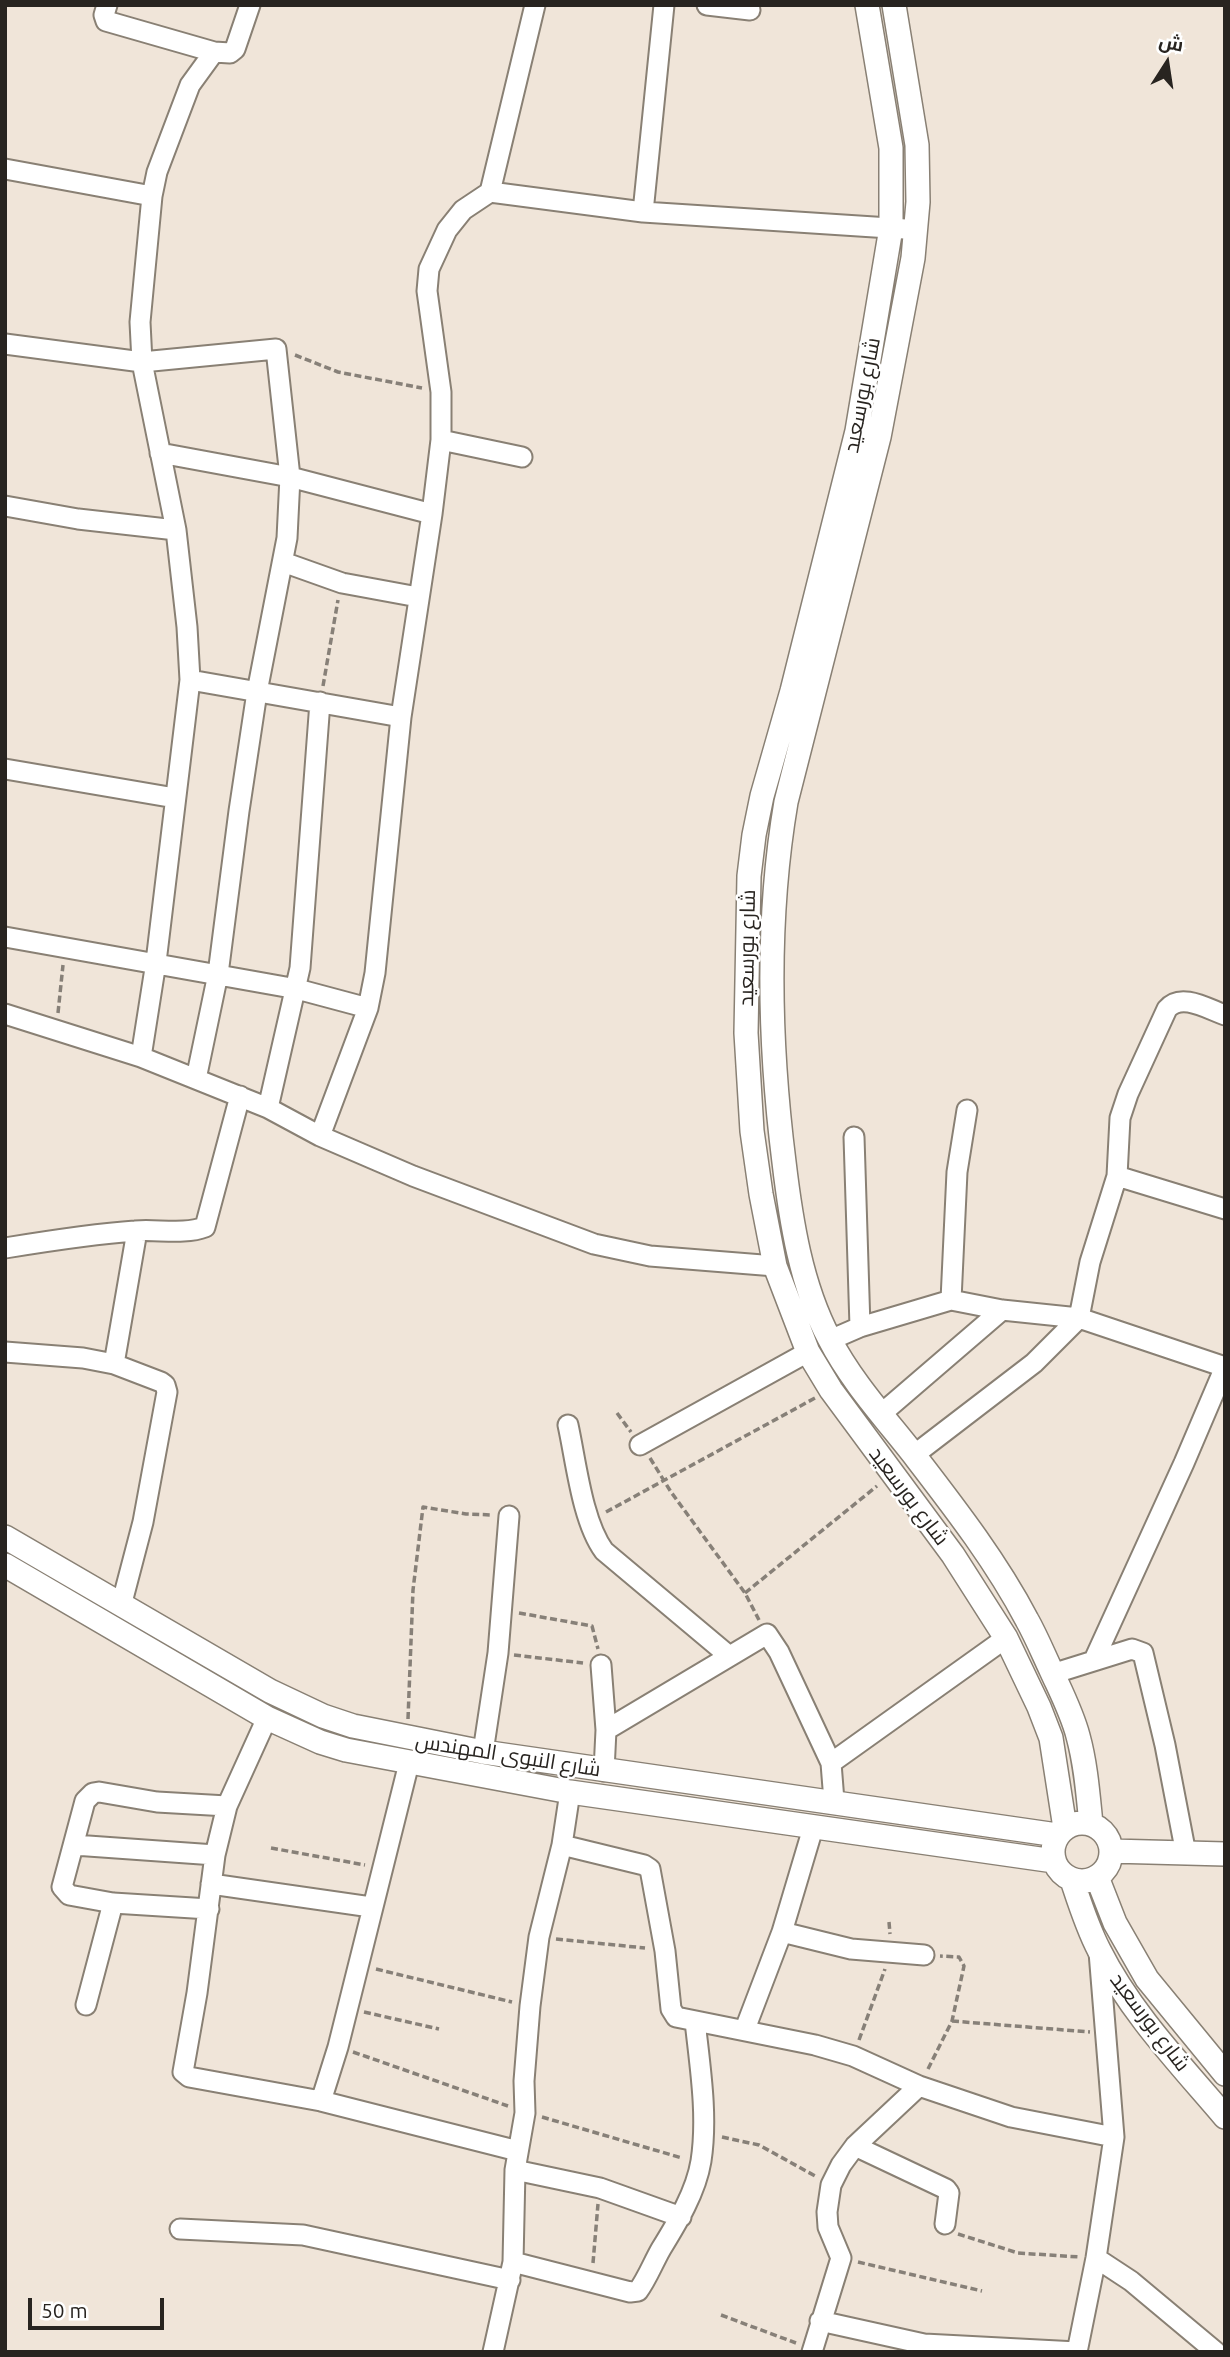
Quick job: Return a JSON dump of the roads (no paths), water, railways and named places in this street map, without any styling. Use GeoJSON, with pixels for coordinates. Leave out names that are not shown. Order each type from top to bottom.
{"type":"FeatureCollection","features":[{"type":"Feature","properties":{"kind":"street"},"geometry":{"type":"LineString","coordinates":[[107,5],[104,15],[106,21],[214,52],[233,52],[250,5]]}},
{"type":"Feature","properties":{"kind":"street"},"geometry":{"type":"LineString","coordinates":[[320,1136],[368,1008],[375,973],[401,717],[441,440],[441,392],[427,291],[429,269],[447,230],[463,210],[489,192],[535,5]]}},
{"type":"Feature","properties":{"kind":"street"},"geometry":{"type":"LineString","coordinates":[[643,212],[664,5]]}},
{"type":"Feature","properties":{"kind":"street"},"geometry":{"type":"LineString","coordinates":[[707,5],[750,10]]}},
{"type":"Feature","properties":{"kind":"street","name":"شارع بورسعيد"},"geometry":{"type":"LineString","coordinates":[[867,5],[891,148],[891,228],[857,431],[754,835],[748,903],[746,1033],[752,1131],[775,1266],[808,1352],[831,1390],[953,1555],[1006,1638],[1051,1738],[1061,1831]]}},
{"type":"Feature","properties":{"kind":"street","name":"شارع بورسعيد"},"geometry":{"type":"LineString","coordinates":[[894,5],[917,145],[916,230],[879,437],[789,789],[780,840],[772,944],[773,1032],[779,1115],[788,1191],[803,1267],[816,1310],[830,1340],[1003,1580],[1027,1620],[1067,1704],[1078,1737],[1091,1824]]}},
{"type":"Feature","properties":{"kind":"street"},"geometry":{"type":"LineString","coordinates":[[141,1057],[156,962],[190,680],[176,530],[142,362],[140,322],[152,195],[157,172],[190,85],[214,52]]}},
{"type":"Feature","properties":{"kind":"street"},"geometry":{"type":"LineString","coordinates":[[5,169],[152,195]]}},
{"type":"Feature","properties":{"kind":"street"},"geometry":{"type":"LineString","coordinates":[[489,192],[643,212],[916,230]]}},
{"type":"Feature","properties":{"kind":"street"},"geometry":{"type":"LineString","coordinates":[[5,344],[142,362],[276,349],[290,477],[287,538],[257,692],[218,974],[196,1079]]}},
{"type":"Feature","properties":{"kind":"street"},"geometry":{"type":"LineString","coordinates":[[441,440],[522,457]]}},
{"type":"Feature","properties":{"kind":"street"},"geometry":{"type":"LineString","coordinates":[[160,453],[290,477],[432,514]]}},
{"type":"Feature","properties":{"kind":"street"},"geometry":{"type":"LineString","coordinates":[[5,506],[78,519],[176,530]]}},
{"type":"Feature","properties":{"kind":"street"},"geometry":{"type":"LineString","coordinates":[[283,562],[342,583],[418,597]]}},
{"type":"Feature","properties":{"kind":"street"},"geometry":{"type":"LineString","coordinates":[[190,680],[401,717]]}},
{"type":"Feature","properties":{"kind":"street"},"geometry":{"type":"LineString","coordinates":[[268,1108],[297,989],[320,702]]}},
{"type":"Feature","properties":{"kind":"street"},"geometry":{"type":"LineString","coordinates":[[5,769],[175,797]]}},
{"type":"Feature","properties":{"kind":"street"},"geometry":{"type":"LineString","coordinates":[[5,937],[297,989],[368,1008]]}},
{"type":"Feature","properties":{"kind":"street"},"geometry":{"type":"LineString","coordinates":[[914,1455],[1034,1363],[1079,1318],[1090,1262],[1117,1176],[1120,1118],[1128,1094],[1167,1009],[1172,1004],[1189,1002],[1225,1014]]}},
{"type":"Feature","properties":{"kind":"street"},"geometry":{"type":"LineString","coordinates":[[5,1014],[141,1057],[268,1108],[320,1136],[413,1176],[594,1244],[650,1255],[775,1266]]}},
{"type":"Feature","properties":{"kind":"street"},"geometry":{"type":"LineString","coordinates":[[5,1248],[137,1231],[201,1228],[207,1224],[240,1096]]}},
{"type":"Feature","properties":{"kind":"street"},"geometry":{"type":"LineString","coordinates":[[951,1300],[957,1172],[967,1110]]}},
{"type":"Feature","properties":{"kind":"street"},"geometry":{"type":"LineString","coordinates":[[854,1137],[860,1327]]}},
{"type":"Feature","properties":{"kind":"street"},"geometry":{"type":"LineString","coordinates":[[1117,1176],[1225,1209]]}},
{"type":"Feature","properties":{"kind":"street"},"geometry":{"type":"LineString","coordinates":[[761,1194],[788,1191]]}},
{"type":"Feature","properties":{"kind":"street"},"geometry":{"type":"LineString","coordinates":[[114,1364],[137,1231]]}},
{"type":"Feature","properties":{"kind":"street"},"geometry":{"type":"LineString","coordinates":[[830,1340],[860,1327],[951,1300],[1002,1310],[1079,1318],[1225,1367],[1094,1660]]}},
{"type":"Feature","properties":{"kind":"street"},"geometry":{"type":"LineString","coordinates":[[881,1414],[1002,1310]]}},
{"type":"Feature","properties":{"kind":"street"},"geometry":{"type":"LineString","coordinates":[[5,1352],[83,1358],[114,1364],[165,1385],[167,1392],[150,1486],[121,1606]]}},
{"type":"Feature","properties":{"kind":"street"},"geometry":{"type":"LineString","coordinates":[[640,1445],[808,1352]]}},
{"type":"Feature","properties":{"kind":"street"},"geometry":{"type":"LineString","coordinates":[[568,1425],[589,1522],[596,1541],[604,1551],[728,1655]]}},
{"type":"Feature","properties":{"kind":"street"},"geometry":{"type":"LineString","coordinates":[[483,1752],[498,1653],[509,1516]]}},
{"type":"Feature","properties":{"kind":"street","name":"شارع النبوى المهندس"},"geometry":{"type":"LineString","coordinates":[[5,1537],[121,1606],[296,1704],[353,1726],[483,1752],[604,1771],[1061,1831]]}},
{"type":"Feature","properties":{"kind":"street","name":"شارع النبوى المهندس"},"geometry":{"type":"LineString","coordinates":[[5,1565],[267,1718],[320,1742],[408,1763],[570,1792],[1054,1861]]}},
{"type":"Feature","properties":{"kind":"street"},"geometry":{"type":"LineString","coordinates":[[606,1730],[767,1634],[779,1652],[831,1763],[834,1801]]}},
{"type":"Feature","properties":{"kind":"street"},"geometry":{"type":"LineString","coordinates":[[831,1763],[1006,1638]]}},
{"type":"Feature","properties":{"kind":"street"},"geometry":{"type":"LineString","coordinates":[[1052,1674],[1132,1649],[1143,1653],[1166,1745],[1186,1854]]}},
{"type":"Feature","properties":{"kind":"street"},"geometry":{"type":"LineString","coordinates":[[601,1665],[606,1730],[604,1771]]}},
{"type":"Feature","properties":{"kind":"street"},"geometry":{"type":"LineString","coordinates":[[267,1718],[227,1806],[215,1855],[183,2072],[189,2077],[321,2101],[600,2188],[681,2217]]}},
{"type":"Feature","properties":{"kind":"street"},"geometry":{"type":"LineString","coordinates":[[321,2101],[348,2008],[408,1763]]}},
{"type":"Feature","properties":{"kind":"street"},"geometry":{"type":"LineString","coordinates":[[493,2352],[512,2271],[516,2161],[525,2113],[524,2081],[539,1937],[562,1845],[570,1792]]}},
{"type":"Feature","properties":{"kind":"street"},"geometry":{"type":"LineString","coordinates":[[209,1909],[114,1903],[65,1893],[62,1887],[85,1801],[93,1793],[157,1802],[227,1806]]}},
{"type":"Feature","properties":{"kind":"street"},"geometry":{"type":"LineString","coordinates":[[1078,1823],[1091,1824],[1101,1830],[1108,1840],[1110,1861],[1097,1877],[1072,1880],[1064,1876],[1054,1861],[1052,1852],[1061,1831],[1078,1823]]}},
{"type":"Feature","properties":{"kind":"street"},"geometry":{"type":"LineString","coordinates":[[745,2029],[782,1932],[813,1828]]}},
{"type":"Feature","properties":{"kind":"street"},"geometry":{"type":"LineString","coordinates":[[74,1845],[215,1855]]}},
{"type":"Feature","properties":{"kind":"street"},"geometry":{"type":"LineString","coordinates":[[562,1845],[649,1867],[665,1951],[671,2010],[676,2017],[815,2045],[853,2056],[919,2086],[1011,2116],[1114,2137]]}},
{"type":"Feature","properties":{"kind":"street"},"geometry":{"type":"LineString","coordinates":[[1111,1851],[1225,1854]]}},
{"type":"Feature","properties":{"kind":"street","name":"شارع بورسعيد"},"geometry":{"type":"LineString","coordinates":[[1097,1877],[1115,1923],[1147,1979],[1225,2074]]}},
{"type":"Feature","properties":{"kind":"street","name":"شارع بورسعيد"},"geometry":{"type":"LineString","coordinates":[[1072,1880],[1099,1952],[1121,1988],[1225,2117]]}},
{"type":"Feature","properties":{"kind":"street"},"geometry":{"type":"LineString","coordinates":[[211,1884],[371,1907]]}},
{"type":"Feature","properties":{"kind":"street"},"geometry":{"type":"LineString","coordinates":[[86,2006],[114,1903]]}},
{"type":"Feature","properties":{"kind":"street"},"geometry":{"type":"LineString","coordinates":[[782,1932],[828,1945],[924,1955]]}},
{"type":"Feature","properties":{"kind":"street"},"geometry":{"type":"LineString","coordinates":[[820,2321],[924,2344],[1077,2352],[1096,2258],[1114,2137],[1099,1952]]}},
{"type":"Feature","properties":{"kind":"street"},"geometry":{"type":"LineString","coordinates":[[180,2229],[312,2236],[512,2271],[591,2280],[630,2292],[638,2291],[681,2217],[701,2163],[702,2087],[695,2021]]}},
{"type":"Feature","properties":{"kind":"street"},"geometry":{"type":"LineString","coordinates":[[812,2351],[841,2258],[828,2227],[831,2185],[855,2146],[919,2086]]}},
{"type":"Feature","properties":{"kind":"street"},"geometry":{"type":"LineString","coordinates":[[855,2146],[946,2189],[949,2193],[945,2224]]}},
{"type":"Feature","properties":{"kind":"street"},"geometry":{"type":"LineString","coordinates":[[1096,2258],[1131,2281],[1217,2352],[1225,2344]]}}]}
